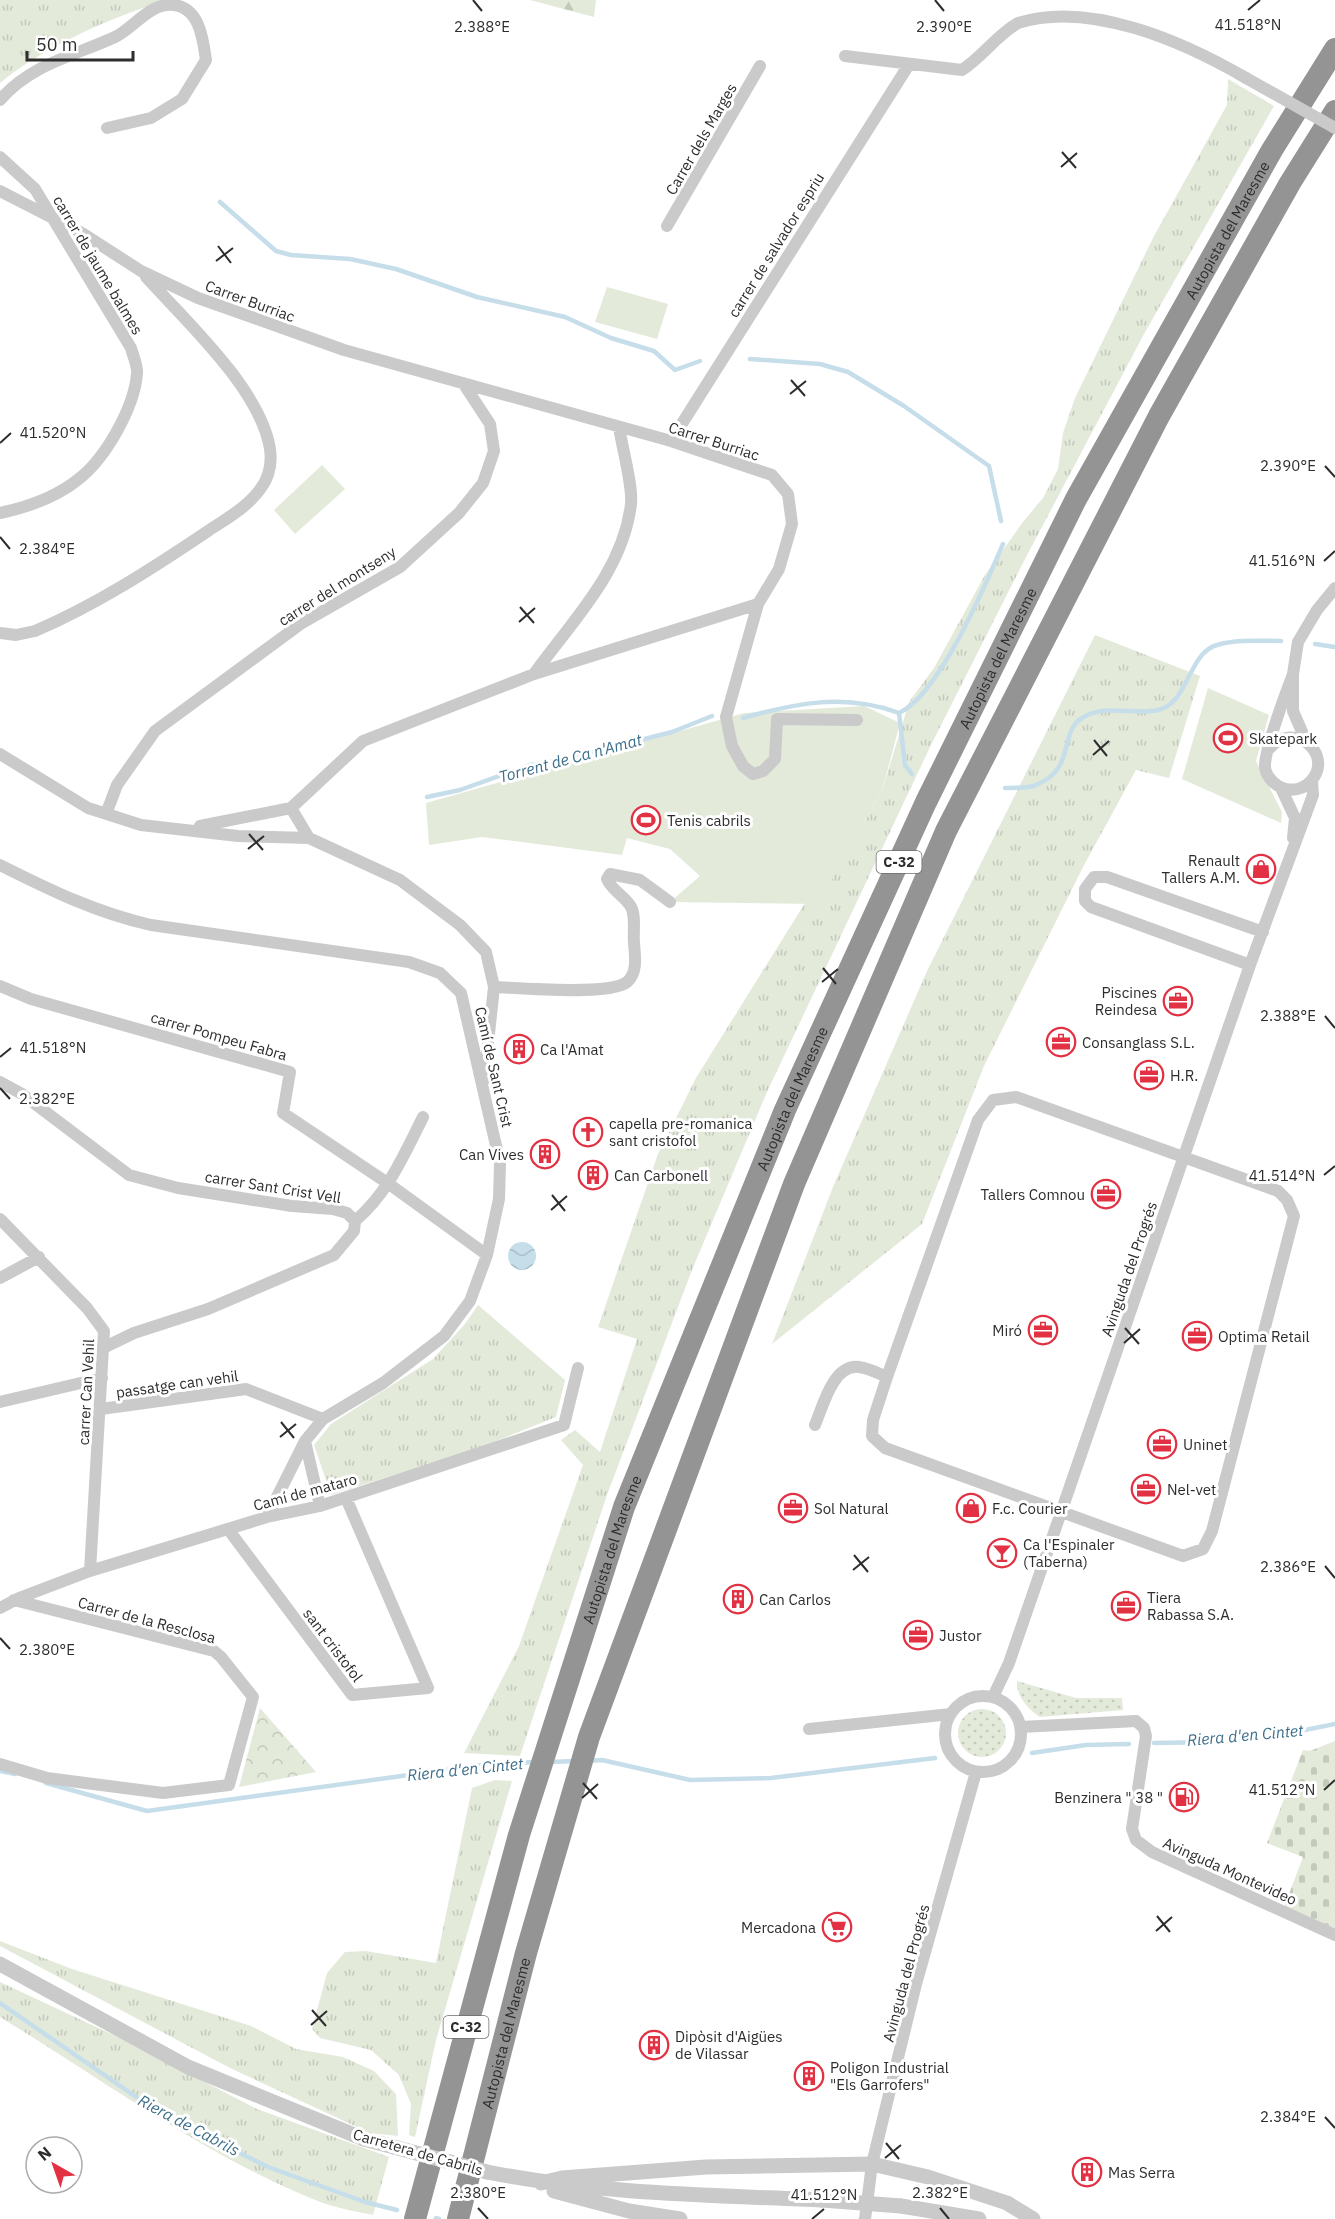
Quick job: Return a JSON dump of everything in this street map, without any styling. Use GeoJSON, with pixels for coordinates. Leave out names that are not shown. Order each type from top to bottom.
{"type":"FeatureCollection","features":[{"type":"Feature","properties":{"kind":"highway","name":"Autopista del Maresme"},"geometry":{"type":"LineString","coordinates":[[415,2219],[519,1835],[624,1507],[785,1110],[926,802],[1076,498],[1272,150],[1335,49]]}},
{"type":"Feature","properties":{"kind":"highway","name":"Autopista del Maresme"},"geometry":{"type":"LineString","coordinates":[[458,2219],[526,1953],[589,1737],[794,1184],[946,831],[1159,416],[1290,183],[1335,111]]}},
{"type":"Feature","properties":{"kind":"street"},"geometry":{"type":"LineString","coordinates":[[0,100],[32,72],[62,57],[117,36],[154,10],[174,5],[190,5],[201,28],[206,60],[182,99],[151,118],[107,128]]}},
{"type":"Feature","properties":{"kind":"street"},"geometry":{"type":"LineString","coordinates":[[845,56],[908,66],[962,70],[1018,24],[1036,15],[1063,11],[1098,14],[1131,20],[1192,47],[1335,128]]}},
{"type":"Feature","properties":{"kind":"street","name":"Carrer dels Marges"},"geometry":{"type":"LineString","coordinates":[[667,226],[760,66]]}},
{"type":"Feature","properties":{"kind":"street","name":"carrer de salvador espriu"},"geometry":{"type":"LineString","coordinates":[[671,441],[908,66]]}},
{"type":"Feature","properties":{"kind":"street","name":"carrer de jaume balmes"},"geometry":{"type":"LineString","coordinates":[[0,158],[35,189],[131,348],[138,372],[133,398],[110,444],[81,477],[43,501],[0,513]]}},
{"type":"Feature","properties":{"kind":"street","name":"Carrer Burriac"},"geometry":{"type":"LineString","coordinates":[[0,191],[82,233],[141,271],[198,298],[345,350],[671,441],[772,475],[788,494],[792,524],[779,569],[758,604],[726,717],[732,746],[742,766],[753,774],[763,771],[775,759],[777,719],[857,720]]}},
{"type":"Feature","properties":{"kind":"street"},"geometry":{"type":"LineString","coordinates":[[0,633],[16,635],[35,631],[147,572],[236,512],[260,490],[269,475],[270,451],[263,423],[250,400],[224,363],[141,271]]}},
{"type":"Feature","properties":{"kind":"street","name":"carrer del montseny"},"geometry":{"type":"LineString","coordinates":[[106,814],[117,785],[155,731],[302,623],[400,567],[459,513],[483,483],[494,451],[490,424],[463,383]]}},
{"type":"Feature","properties":{"kind":"street"},"geometry":{"type":"LineString","coordinates":[[534,674],[595,595],[621,544],[631,503],[619,427]]}},
{"type":"Feature","properties":{"kind":"street"},"geometry":{"type":"LineString","coordinates":[[1281,788],[1300,789],[1312,781],[1317,773],[1318,759],[1315,750],[1306,741],[1293,711],[1293,674],[1298,642],[1317,609],[1335,588]]}},
{"type":"Feature","properties":{"kind":"street"},"geometry":{"type":"LineString","coordinates":[[198,831],[200,826],[291,808],[363,741],[534,674],[758,604]]}},
{"type":"Feature","properties":{"kind":"street"},"geometry":{"type":"LineString","coordinates":[[1293,674],[1278,712],[1266,757],[1266,771],[1281,788],[1295,819],[1293,850]]}},
{"type":"Feature","properties":{"kind":"street"},"geometry":{"type":"LineString","coordinates":[[1270,748],[1280,739],[1289,736],[1306,741]]}},
{"type":"Feature","properties":{"kind":"street"},"geometry":{"type":"LineString","coordinates":[[0,753],[88,808],[106,814],[141,825],[248,836],[309,838],[400,880],[460,925],[486,952],[494,987],[483,1090]]}},
{"type":"Feature","properties":{"kind":"street","name":"Avinguda del Progrés"},"geometry":{"type":"LineString","coordinates":[[993,1697],[1009,1663],[1250,965],[1313,795],[1312,781]]}},
{"type":"Feature","properties":{"kind":"street"},"geometry":{"type":"LineString","coordinates":[[291,808],[309,838]]}},
{"type":"Feature","properties":{"kind":"street"},"geometry":{"type":"LineString","coordinates":[[244,817],[248,836]]}},
{"type":"Feature","properties":{"kind":"street","name":"Camí de Sant Crist"},"geometry":{"type":"LineString","coordinates":[[0,865],[69,900],[118,918],[151,925],[410,962],[440,973],[461,993],[500,1163],[499,1199],[487,1255],[470,1301],[444,1336],[383,1383],[323,1419],[305,1441],[267,1517]]}},
{"type":"Feature","properties":{"kind":"street"},"geometry":{"type":"LineString","coordinates":[[494,987],[568,990],[620,986],[634,973],[632,908],[607,879],[610,874],[640,880],[670,902]]}},
{"type":"Feature","properties":{"kind":"street"},"geometry":{"type":"LineString","coordinates":[[1250,965],[1091,907],[1085,901],[1085,889],[1094,877],[1107,877],[1263,932]]}},
{"type":"Feature","properties":{"kind":"street","name":"carrer Pompeu Fabra"},"geometry":{"type":"LineString","coordinates":[[0,986],[31,999],[291,1072],[283,1113],[389,1184],[487,1255]]}},
{"type":"Feature","properties":{"kind":"street","name":"carrer Sant Crist Vell"},"geometry":{"type":"LineString","coordinates":[[0,1082],[39,1107],[129,1175],[178,1188],[292,1206],[333,1209],[347,1214],[355,1221],[354,1231],[334,1255],[208,1309],[134,1333],[105,1347]]}},
{"type":"Feature","properties":{"kind":"street"},"geometry":{"type":"LineString","coordinates":[[1016,1097],[1184,1159],[1278,1191],[1287,1200],[1294,1216],[1212,1531],[1203,1549],[1183,1556],[885,1448],[872,1436],[873,1420],[887,1377],[978,1120],[993,1100],[1016,1097]]}},
{"type":"Feature","properties":{"kind":"street"},"geometry":{"type":"LineString","coordinates":[[355,1221],[371,1208],[389,1184],[423,1117]]}},
{"type":"Feature","properties":{"kind":"street","name":"carrer Can Vehil"},"geometry":{"type":"LineString","coordinates":[[0,1219],[87,1308],[104,1331],[105,1347],[90,1571]]}},
{"type":"Feature","properties":{"kind":"street"},"geometry":{"type":"LineString","coordinates":[[0,1278],[39,1257]]}},
{"type":"Feature","properties":{"kind":"street"},"geometry":{"type":"LineString","coordinates":[[815,1425],[838,1376],[846,1368],[858,1367],[887,1377]]}},
{"type":"Feature","properties":{"kind":"street","name":"Camí de mataro"},"geometry":{"type":"LineString","coordinates":[[0,1608],[14,1600],[90,1571],[267,1517],[346,1498],[564,1425],[578,1368]]}},
{"type":"Feature","properties":{"kind":"street"},"geometry":{"type":"LineString","coordinates":[[0,1402],[102,1378]]}},
{"type":"Feature","properties":{"kind":"street","name":"passatge can vehil"},"geometry":{"type":"LineString","coordinates":[[101,1409],[246,1389],[323,1419]]}},
{"type":"Feature","properties":{"kind":"street"},"geometry":{"type":"LineString","coordinates":[[305,1441],[320,1506]]}},
{"type":"Feature","properties":{"kind":"street","name":"sant cristofol"},"geometry":{"type":"LineString","coordinates":[[228,1529],[352,1695],[428,1688],[346,1498]]}},
{"type":"Feature","properties":{"kind":"street","name":"Carrer de la Resclosa"},"geometry":{"type":"LineString","coordinates":[[0,1764],[47,1778],[163,1793],[229,1785],[253,1697],[214,1651],[14,1600]]}},
{"type":"Feature","properties":{"kind":"street"},"geometry":{"type":"LineString","coordinates":[[974,1697],[993,1697],[1013,1710],[1021,1727],[1020,1746],[1012,1760],[1001,1768],[989,1772],[976,1772],[960,1764],[948,1748],[945,1732],[951,1714],[961,1703],[974,1697]]}},
{"type":"Feature","properties":{"kind":"street"},"geometry":{"type":"LineString","coordinates":[[809,1729],[951,1714]]}},
{"type":"Feature","properties":{"kind":"street","name":"Avinguda Montevideo"},"geometry":{"type":"LineString","coordinates":[[1021,1727],[1136,1721],[1144,1728],[1146,1736],[1132,1829],[1136,1840],[1152,1852],[1335,1935]]}},
{"type":"Feature","properties":{"kind":"street","name":"Avinguda del Progrés"},"geometry":{"type":"LineString","coordinates":[[865,2219],[872,2164],[916,1984],[976,1772]]}},
{"type":"Feature","properties":{"kind":"street","name":"Carretera de Cabrils"},"geometry":{"type":"LineString","coordinates":[[0,1964],[188,2067],[364,2139],[487,2172],[541,2183],[612,2190],[901,2206],[979,2219]]}},
{"type":"Feature","properties":{"kind":"street"},"geometry":{"type":"LineString","coordinates":[[541,2183],[562,2178],[706,2167],[872,2164],[928,2177],[1007,2203],[1033,2219]]}},
{"type":"Feature","properties":{"kind":"street"},"geometry":{"type":"LineString","coordinates":[[541,2183],[555,2192],[629,2211],[680,2219]]}},
{"type":"Feature","properties":{"kind":"green space"},"geometry":{"type":"Polygon","coordinates":[[[0,0],[165,0],[79,34],[38,56],[0,83],[0,0]]]}},
{"type":"Feature","properties":{"kind":"green space"},"geometry":{"type":"Polygon","coordinates":[[[530,0],[596,0],[594,17],[530,0]]]}},
{"type":"Feature","properties":{"kind":"green space"},"geometry":{"type":"Polygon","coordinates":[[[1228,79],[1274,106],[1144,334],[1025,559],[931,745],[767,1092],[692,1270],[607,1495],[520,1756],[464,1753],[519,1646],[583,1465],[561,1440],[575,1430],[600,1452],[637,1339],[598,1327],[658,1154],[696,1078],[805,903],[818,903],[882,791],[909,702],[934,668],[985,575],[1043,498],[1058,469],[1063,433],[1075,398],[1154,236],[1227,105],[1228,79]]]}},
{"type":"Feature","properties":{"kind":"green space"},"geometry":{"type":"Polygon","coordinates":[[[607,287],[668,304],[657,339],[595,322],[607,287]]]}},
{"type":"Feature","properties":{"kind":"green space"},"geometry":{"type":"Polygon","coordinates":[[[322,465],[345,489],[295,534],[274,510],[322,465]]]}},
{"type":"Feature","properties":{"kind":"green space"},"geometry":{"type":"Polygon","coordinates":[[[1095,635],[1200,676],[1169,778],[1136,770],[1083,867],[984,1066],[922,1224],[772,1344],[833,1187],[927,971],[1095,635]]]}},
{"type":"Feature","properties":{"kind":"green space","name":"Skatepark"},"geometry":{"type":"Polygon","coordinates":[[[1208,688],[1269,715],[1256,761],[1282,812],[1281,823],[1182,779],[1208,688]]]}},
{"type":"Feature","properties":{"kind":"green space","name":"Tenis cabrils"},"geometry":{"type":"Polygon","coordinates":[[[864,706],[900,723],[882,791],[818,904],[670,902],[700,876],[670,849],[627,838],[622,855],[482,837],[429,845],[426,803],[744,713],[864,706]]]}},
{"type":"Feature","properties":{"kind":"green space"},"geometry":{"type":"Polygon","coordinates":[[[478,1305],[565,1380],[556,1417],[479,1448],[331,1495],[314,1445],[331,1424],[433,1359],[465,1324],[478,1305]]]}},
{"type":"Feature","properties":{"kind":"green space"},"geometry":{"type":"Polygon","coordinates":[[[1017,1681],[1076,1698],[1122,1698],[1123,1710],[1040,1717],[1024,1702],[1018,1692],[1017,1681]]]}},
{"type":"Feature","properties":{"kind":"green space"},"geometry":{"type":"Polygon","coordinates":[[[260,1708],[316,1772],[239,1787],[260,1708]]]}},
{"type":"Feature","properties":{"kind":"green space"},"geometry":{"type":"Polygon","coordinates":[[[982,1709],[999,1716],[1006,1733],[999,1750],[982,1757],[965,1750],[958,1733],[965,1716],[982,1709]]]}},
{"type":"Feature","properties":{"kind":"green space"},"geometry":{"type":"Polygon","coordinates":[[[1335,1741],[1335,1929],[1284,1907],[1303,1857],[1267,1843],[1303,1750],[1310,1751],[1335,1741]]]}},
{"type":"Feature","properties":{"kind":"green space"},"geometry":{"type":"Polygon","coordinates":[[[495,1780],[512,1781],[436,2040],[415,2137],[409,2135],[411,2104],[399,2075],[371,2050],[320,2038],[312,2029],[327,1973],[345,1952],[366,1951],[436,1963],[472,1788],[495,1780]]]}},
{"type":"Feature","properties":{"kind":"green space"},"geometry":{"type":"Polygon","coordinates":[[[0,1941],[72,1969],[251,2026],[296,2049],[343,2057],[374,2071],[396,2094],[398,2136],[370,2133],[230,2068],[0,1946],[0,1941]]]}},
{"type":"Feature","properties":{"kind":"green space"},"geometry":{"type":"Polygon","coordinates":[[[0,1982],[122,2039],[257,2109],[389,2157],[373,2215],[326,2204],[278,2183],[236,2163],[156,2116],[0,2017],[0,1982]]]}},
{"type":"Feature","properties":{"kind":"water"},"geometry":{"type":"Polygon","coordinates":[[[522,1242],[532,1246],[536,1256],[532,1266],[522,1270],[512,1266],[508,1256],[512,1246],[522,1242]]]}},
{"type":"Feature","properties":{"kind":"waterway"},"geometry":{"type":"LineString","coordinates":[[220,202],[276,251],[291,255],[350,259],[396,269],[477,297],[565,317],[611,338],[654,351],[675,370],[700,361]]}},
{"type":"Feature","properties":{"kind":"waterway"},"geometry":{"type":"LineString","coordinates":[[750,359],[820,364],[848,372],[904,406],[989,466],[1001,521]]}},
{"type":"Feature","properties":{"kind":"waterway"},"geometry":{"type":"LineString","coordinates":[[899,713],[914,702],[930,685],[945,663],[973,611],[1003,544]]}},
{"type":"Feature","properties":{"kind":"waterway","name":"Torrent de Ca n'Amat"},"geometry":{"type":"LineString","coordinates":[[1005,788],[1033,786],[1049,778],[1062,760],[1070,732],[1082,718],[1100,711],[1139,712],[1158,710],[1168,706],[1183,688],[1194,667],[1207,650],[1232,642],[1281,641]]}},
{"type":"Feature","properties":{"kind":"waterway","name":"Torrent de Ca n'Amat"},"geometry":{"type":"LineString","coordinates":[[1315,644],[1335,647]]}},
{"type":"Feature","properties":{"kind":"waterway","name":"Torrent de Ca n'Amat"},"geometry":{"type":"LineString","coordinates":[[743,718],[782,708],[821,702],[859,703],[899,713],[905,765],[912,774]]}},
{"type":"Feature","properties":{"kind":"waterway","name":"Torrent de Ca n'Amat"},"geometry":{"type":"LineString","coordinates":[[427,797],[460,790],[530,765],[566,759],[672,732],[712,716]]}},
{"type":"Feature","properties":{"kind":"waterway","name":"Riera d'en Cintet"},"geometry":{"type":"LineString","coordinates":[[1154,1743],[1215,1742],[1280,1735],[1335,1724]]}},
{"type":"Feature","properties":{"kind":"waterway","name":"Riera d'en Cintet"},"geometry":{"type":"LineString","coordinates":[[1032,1753],[1086,1745],[1129,1744]]}},
{"type":"Feature","properties":{"kind":"waterway","name":"Riera d'en Cintet"},"geometry":{"type":"LineString","coordinates":[[588,1761],[602,1760],[690,1780],[771,1778],[935,1758]]}},
{"type":"Feature","properties":{"kind":"waterway","name":"Riera d'en Cintet"},"geometry":{"type":"LineString","coordinates":[[549,1762],[576,1761]]}},
{"type":"Feature","properties":{"kind":"waterway","name":"Riera d'en Cintet"},"geometry":{"type":"LineString","coordinates":[[46,1783],[147,1811],[489,1764],[535,1762]]}},
{"type":"Feature","properties":{"kind":"waterway","name":"Riera d'en Cintet"},"geometry":{"type":"LineString","coordinates":[[0,1771],[15,1774]]}},
{"type":"Feature","properties":{"kind":"waterway","name":"Riera de Cabrils"},"geometry":{"type":"LineString","coordinates":[[0,2003],[155,2110],[268,2167],[365,2202],[397,2210]]}},
{"type":"Feature","properties":{"kind":"place","name":"Skatepark"},"geometry":{"type":"Point","coordinates":[1228,738]}},
{"type":"Feature","properties":{"kind":"place","name":"Tenis cabrils"},"geometry":{"type":"Point","coordinates":[646,820]}},
{"type":"Feature","properties":{"kind":"place","name":"Renault Tallers A.M."},"geometry":{"type":"Point","coordinates":[1261,869]}},
{"type":"Feature","properties":{"kind":"place","name":"Piscines Reindesa"},"geometry":{"type":"Point","coordinates":[1178,1001]}},
{"type":"Feature","properties":{"kind":"place","name":"Consanglass S.L."},"geometry":{"type":"Point","coordinates":[1061,1042]}},
{"type":"Feature","properties":{"kind":"place","name":"Ca l'Amat"},"geometry":{"type":"Point","coordinates":[519,1049]}},
{"type":"Feature","properties":{"kind":"place","name":"H.R."},"geometry":{"type":"Point","coordinates":[1149,1075]}},
{"type":"Feature","properties":{"kind":"place","name":"capella pre-romanica sant cristofol"},"geometry":{"type":"Point","coordinates":[588,1132]}},
{"type":"Feature","properties":{"kind":"place","name":"Can Vives"},"geometry":{"type":"Point","coordinates":[545,1154]}},
{"type":"Feature","properties":{"kind":"place","name":"Can Carbonell"},"geometry":{"type":"Point","coordinates":[593,1175]}},
{"type":"Feature","properties":{"kind":"place","name":"Tallers Comnou"},"geometry":{"type":"Point","coordinates":[1106,1194]}},
{"type":"Feature","properties":{"kind":"place","name":"Miró"},"geometry":{"type":"Point","coordinates":[1043,1330]}},
{"type":"Feature","properties":{"kind":"place","name":"Optima Retail"},"geometry":{"type":"Point","coordinates":[1197,1336]}},
{"type":"Feature","properties":{"kind":"place","name":"Uninet"},"geometry":{"type":"Point","coordinates":[1162,1444]}},
{"type":"Feature","properties":{"kind":"place","name":"Nel-vet"},"geometry":{"type":"Point","coordinates":[1146,1489]}},
{"type":"Feature","properties":{"kind":"place","name":"Sol Natural"},"geometry":{"type":"Point","coordinates":[793,1508]}},
{"type":"Feature","properties":{"kind":"place","name":"F.c. Courier"},"geometry":{"type":"Point","coordinates":[971,1508]}},
{"type":"Feature","properties":{"kind":"place","name":"Ca l'Espinaler (Taberna)"},"geometry":{"type":"Point","coordinates":[1002,1553]}},
{"type":"Feature","properties":{"kind":"place","name":"Can Carlos"},"geometry":{"type":"Point","coordinates":[738,1599]}},
{"type":"Feature","properties":{"kind":"place","name":"Tiera Rabassa S.A."},"geometry":{"type":"Point","coordinates":[1126,1606]}},
{"type":"Feature","properties":{"kind":"place","name":"Justor"},"geometry":{"type":"Point","coordinates":[918,1635]}},
{"type":"Feature","properties":{"kind":"place","name":"Benzinera \" 38 \""},"geometry":{"type":"Point","coordinates":[1184,1797]}},
{"type":"Feature","properties":{"kind":"place","name":"Mercadona"},"geometry":{"type":"Point","coordinates":[837,1927]}},
{"type":"Feature","properties":{"kind":"place","name":"Dipòsit d'Aigües de Vilassar"},"geometry":{"type":"Point","coordinates":[654,2045]}},
{"type":"Feature","properties":{"kind":"place","name":"Poligon Industrial \"Els Garrofers\""},"geometry":{"type":"Point","coordinates":[809,2076]}},
{"type":"Feature","properties":{"kind":"place","name":"Mas Serra"},"geometry":{"type":"Point","coordinates":[1087,2172]}}]}
